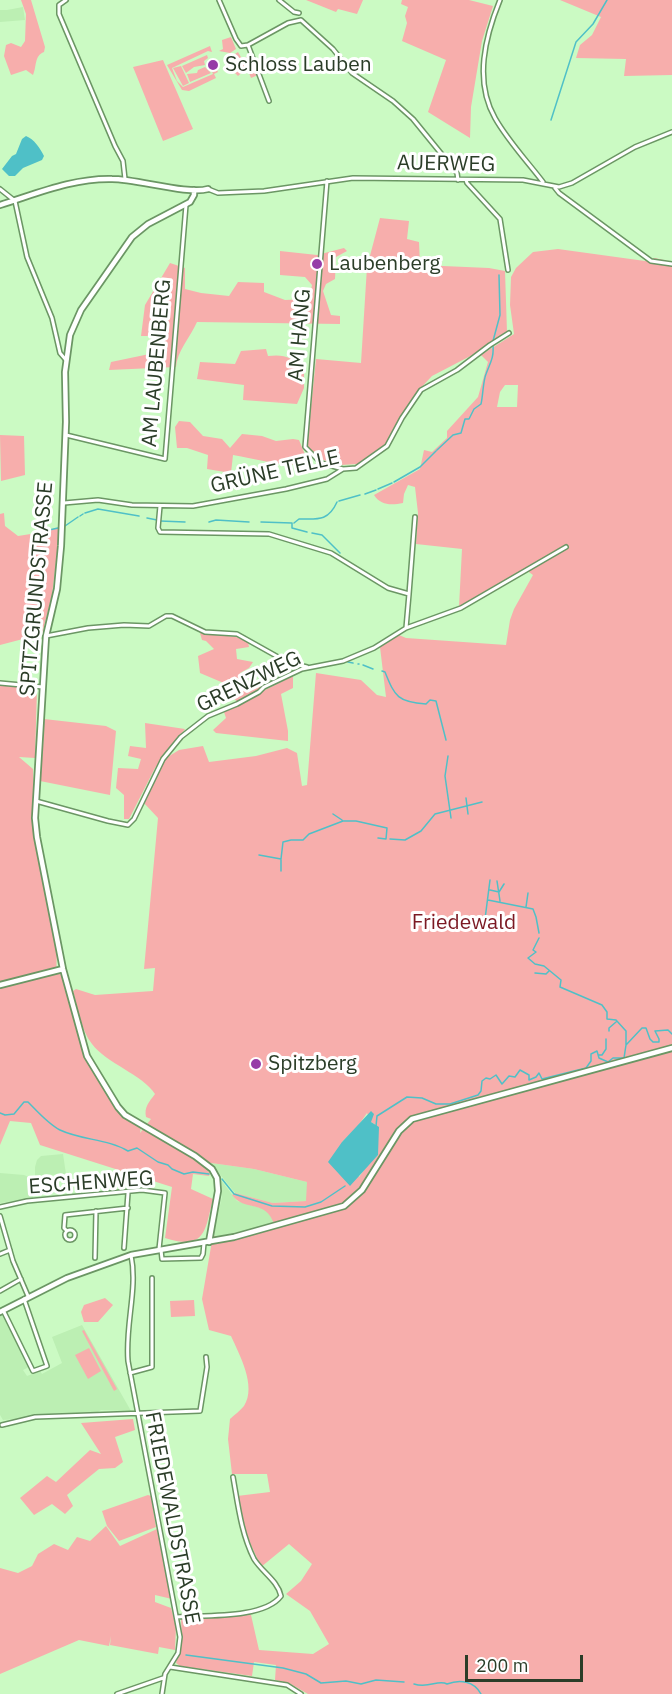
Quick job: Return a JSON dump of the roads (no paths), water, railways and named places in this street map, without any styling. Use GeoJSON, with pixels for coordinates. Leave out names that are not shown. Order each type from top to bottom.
{"type":"FeatureCollection","features":[{"type":"Feature","properties":{"kind":"street"},"geometry":{"type":"LineString","coordinates":[[66,0],[59,5],[59,14],[123,161],[125,179]]}},
{"type":"Feature","properties":{"kind":"street"},"geometry":{"type":"LineString","coordinates":[[219,0],[238,43],[244,46],[288,23],[301,21],[333,50],[352,73],[393,100],[413,119],[457,174],[458,180]]}},
{"type":"Feature","properties":{"kind":"street"},"geometry":{"type":"LineString","coordinates":[[279,0],[294,12],[299,13]]}},
{"type":"Feature","properties":{"kind":"street"},"geometry":{"type":"LineString","coordinates":[[500,0],[483,63],[488,98],[495,118],[543,183]]}},
{"type":"Feature","properties":{"kind":"street"},"geometry":{"type":"LineString","coordinates":[[248,45],[269,101]]}},
{"type":"Feature","properties":{"kind":"street"},"geometry":{"type":"LineString","coordinates":[[553,186],[566,186],[635,147],[672,132]]}},
{"type":"Feature","properties":{"kind":"street"},"geometry":{"type":"LineString","coordinates":[[0,206],[69,183],[105,178],[194,190],[208,189]]}},
{"type":"Feature","properties":{"kind":"street","name":"AUERWEG"},"geometry":{"type":"LineString","coordinates":[[208,189],[218,193],[264,191],[353,178],[514,180],[553,186]]}},
{"type":"Feature","properties":{"kind":"street","name":"AM HANG"},"geometry":{"type":"LineString","coordinates":[[327,180],[305,447],[321,463],[343,469]]}},
{"type":"Feature","properties":{"kind":"street"},"geometry":{"type":"LineString","coordinates":[[466,180],[500,219],[508,270]]}},
{"type":"Feature","properties":{"kind":"street"},"geometry":{"type":"LineString","coordinates":[[553,186],[559,193],[651,261],[672,264]]}},
{"type":"Feature","properties":{"kind":"street"},"geometry":{"type":"LineString","coordinates":[[0,189],[15,201]]}},
{"type":"Feature","properties":{"kind":"street"},"geometry":{"type":"LineString","coordinates":[[66,360],[70,335],[79,314],[129,241],[148,224],[186,205],[193,198],[194,190]]}},
{"type":"Feature","properties":{"kind":"street","name":"SPITZGRUNDSTRASSE"},"geometry":{"type":"LineString","coordinates":[[15,201],[27,257],[52,318],[60,353],[66,360],[64,503],[59,574],[46,636],[36,801],[37,837],[63,969],[87,1056],[125,1115],[205,1162],[215,1173],[218,1200],[206,1243]]}},
{"type":"Feature","properties":{"kind":"street","name":"AM LAUBENBERG"},"geometry":{"type":"LineString","coordinates":[[66,435],[165,459],[186,205]]}},
{"type":"Feature","properties":{"kind":"street","name":"GRÜNE TELLE"},"geometry":{"type":"LineString","coordinates":[[64,503],[98,500],[160,507],[193,506],[327,479],[343,469],[356,468],[387,446],[421,390],[458,370],[509,333]]}},
{"type":"Feature","properties":{"kind":"street"},"geometry":{"type":"LineString","coordinates":[[160,507],[158,528],[160,532],[269,534],[331,553],[388,588],[409,594]]}},
{"type":"Feature","properties":{"kind":"street"},"geometry":{"type":"LineString","coordinates":[[406,628],[415,517]]}},
{"type":"Feature","properties":{"kind":"street","name":"GRENZWEG"},"geometry":{"type":"LineString","coordinates":[[36,801],[128,825],[134,819],[163,759],[181,736],[208,716],[237,704],[264,687],[308,667],[343,661],[374,648],[406,628],[461,608],[566,547]]}},
{"type":"Feature","properties":{"kind":"street"},"geometry":{"type":"LineString","coordinates":[[46,636],[87,628],[124,625],[149,626],[166,616],[172,616],[205,632],[237,634],[287,662],[308,667]]}},
{"type":"Feature","properties":{"kind":"street"},"geometry":{"type":"LineString","coordinates":[[0,683],[43,687]]}},
{"type":"Feature","properties":{"kind":"street"},"geometry":{"type":"LineString","coordinates":[[0,985],[63,969]]}},
{"type":"Feature","properties":{"kind":"street"},"geometry":{"type":"LineString","coordinates":[[0,1218],[21,1279],[26,1298],[46,1366],[33,1371],[1,1311],[26,1298],[68,1278],[131,1255],[252,1233],[336,1209],[346,1205],[362,1190],[399,1131],[412,1119],[672,1048]]}},
{"type":"Feature","properties":{"kind":"street","name":"ESCHENWEG"},"geometry":{"type":"LineString","coordinates":[[0,1207],[27,1201],[142,1190],[165,1193],[160,1249]]}},
{"type":"Feature","properties":{"kind":"street"},"geometry":{"type":"LineString","coordinates":[[124,1248],[129,1192]]}},
{"type":"Feature","properties":{"kind":"street"},"geometry":{"type":"LineString","coordinates":[[67,1231],[64,1228],[65,1215],[128,1208]]}},
{"type":"Feature","properties":{"kind":"street"},"geometry":{"type":"LineString","coordinates":[[95,1258],[96,1211]]}},
{"type":"Feature","properties":{"kind":"street"},"geometry":{"type":"LineString","coordinates":[[160,1249],[162,1259],[201,1258],[206,1243]]}},
{"type":"Feature","properties":{"kind":"street"},"geometry":{"type":"LineString","coordinates":[[0,1254],[10,1250]]}},
{"type":"Feature","properties":{"kind":"street","name":"FRIEDEWALDSTRASSE"},"geometry":{"type":"LineString","coordinates":[[131,1255],[134,1277],[126,1341],[130,1373],[180,1636],[178,1653],[170,1667]]}},
{"type":"Feature","properties":{"kind":"street"},"geometry":{"type":"LineString","coordinates":[[130,1373],[152,1367],[152,1278]]}},
{"type":"Feature","properties":{"kind":"street"},"geometry":{"type":"LineString","coordinates":[[0,1291],[21,1279]]}},
{"type":"Feature","properties":{"kind":"street"},"geometry":{"type":"LineString","coordinates":[[1,1425],[35,1417],[200,1412],[207,1367],[206,1357]]}},
{"type":"Feature","properties":{"kind":"street"},"geometry":{"type":"LineString","coordinates":[[177,1617],[255,1611],[278,1600],[281,1596],[279,1588],[263,1572],[253,1556],[240,1521],[233,1477]]}},
{"type":"Feature","properties":{"kind":"street"},"geometry":{"type":"LineString","coordinates":[[162,1694],[163,1678],[170,1667],[287,1685],[301,1694]]}},
{"type":"Feature","properties":{"kind":"street"},"geometry":{"type":"LineString","coordinates":[[117,1694],[163,1678]]}},
{"type":"Feature","properties":{"kind":"water"},"geometry":{"type":"Polygon","coordinates":[[[26,136],[32,139],[44,156],[42,160],[23,168],[15,176],[9,176],[2,169],[16,154],[22,139],[26,136]]]}},
{"type":"Feature","properties":{"kind":"water"},"geometry":{"type":"Polygon","coordinates":[[[371,1111],[374,1114],[371,1122],[379,1127],[378,1155],[350,1186],[328,1162],[342,1142],[371,1111]]]}},
{"type":"Feature","properties":{"kind":"waterway"},"geometry":{"type":"LineString","coordinates":[[551,120],[576,42],[593,24],[607,0]]}},
{"type":"Feature","properties":{"kind":"waterway"},"geometry":{"type":"LineString","coordinates":[[493,341],[500,315],[499,275]]}},
{"type":"Feature","properties":{"kind":"waterway"},"geometry":{"type":"LineString","coordinates":[[437,450],[453,435],[461,433],[465,419],[469,419],[474,409],[481,404],[493,346]]}},
{"type":"Feature","properties":{"kind":"waterway"},"geometry":{"type":"LineString","coordinates":[[394,482],[420,467],[436,451]]}},
{"type":"Feature","properties":{"kind":"waterway"},"geometry":{"type":"LineString","coordinates":[[378,489],[392,483]]}},
{"type":"Feature","properties":{"kind":"waterway"},"geometry":{"type":"LineString","coordinates":[[365,494],[376,490]]}},
{"type":"Feature","properties":{"kind":"waterway"},"geometry":{"type":"LineString","coordinates":[[339,501],[360,495]]}},
{"type":"Feature","properties":{"kind":"waterway"},"geometry":{"type":"LineString","coordinates":[[294,523],[299,519],[317,519],[326,516],[337,502]]}},
{"type":"Feature","properties":{"kind":"waterway"},"geometry":{"type":"LineString","coordinates":[[85,513],[98,509],[139,516]]}},
{"type":"Feature","properties":{"kind":"waterway"},"geometry":{"type":"LineString","coordinates":[[65,526],[78,517]]}},
{"type":"Feature","properties":{"kind":"waterway"},"geometry":{"type":"LineString","coordinates":[[147,518],[157,520]]}},
{"type":"Feature","properties":{"kind":"waterway"},"geometry":{"type":"LineString","coordinates":[[209,522],[216,520],[249,522]]}},
{"type":"Feature","properties":{"kind":"waterway"},"geometry":{"type":"LineString","coordinates":[[160,521],[185,522]]}},
{"type":"Feature","properties":{"kind":"waterway"},"geometry":{"type":"LineString","coordinates":[[261,522],[292,523],[292,528],[307,532]]}},
{"type":"Feature","properties":{"kind":"waterway"},"geometry":{"type":"LineString","coordinates":[[36,533],[58,528]]}},
{"type":"Feature","properties":{"kind":"waterway"},"geometry":{"type":"LineString","coordinates":[[312,533],[322,535],[340,553]]}},
{"type":"Feature","properties":{"kind":"waterway"},"geometry":{"type":"LineString","coordinates":[[348,662],[353,663]]}},
{"type":"Feature","properties":{"kind":"waterway"},"geometry":{"type":"LineString","coordinates":[[363,665],[373,669]]}},
{"type":"Feature","properties":{"kind":"waterway"},"geometry":{"type":"LineString","coordinates":[[382,671],[385,672],[395,693],[403,700],[426,704],[430,700],[436,701],[446,740]]}},
{"type":"Feature","properties":{"kind":"waterway"},"geometry":{"type":"LineString","coordinates":[[448,756],[445,776],[451,818]]}},
{"type":"Feature","properties":{"kind":"waterway"},"geometry":{"type":"LineString","coordinates":[[466,798],[468,814]]}},
{"type":"Feature","properties":{"kind":"waterway"},"geometry":{"type":"LineString","coordinates":[[390,839],[405,840],[421,831],[435,814],[482,802]]}},
{"type":"Feature","properties":{"kind":"waterway"},"geometry":{"type":"LineString","coordinates":[[333,814],[342,820]]}},
{"type":"Feature","properties":{"kind":"waterway"},"geometry":{"type":"LineString","coordinates":[[259,855],[281,859],[283,842],[303,840],[309,834],[343,821],[356,821],[387,828],[386,839],[378,838]]}},
{"type":"Feature","properties":{"kind":"waterway"},"geometry":{"type":"LineString","coordinates":[[281,860],[281,871]]}},
{"type":"Feature","properties":{"kind":"waterway"},"geometry":{"type":"LineString","coordinates":[[485,919],[490,880]]}},
{"type":"Feature","properties":{"kind":"waterway"},"geometry":{"type":"LineString","coordinates":[[497,881],[500,901]]}},
{"type":"Feature","properties":{"kind":"waterway"},"geometry":{"type":"LineString","coordinates":[[490,890],[499,892],[504,884]]}},
{"type":"Feature","properties":{"kind":"waterway"},"geometry":{"type":"LineString","coordinates":[[526,907],[528,893]]}},
{"type":"Feature","properties":{"kind":"waterway"},"geometry":{"type":"LineString","coordinates":[[488,900],[533,909],[539,933]]}},
{"type":"Feature","properties":{"kind":"waterway"},"geometry":{"type":"LineString","coordinates":[[539,938],[533,950],[536,952],[528,958],[535,964],[544,966],[561,980],[560,987],[602,1005],[607,1012],[607,1019],[616,1020],[626,1031],[626,1045]]}},
{"type":"Feature","properties":{"kind":"waterway"},"geometry":{"type":"LineString","coordinates":[[535,973],[546,974],[549,971]]}},
{"type":"Feature","properties":{"kind":"waterway"},"geometry":{"type":"LineString","coordinates":[[609,1031],[609,1028],[616,1022]]}},
{"type":"Feature","properties":{"kind":"waterway"},"geometry":{"type":"LineString","coordinates":[[376,1126],[377,1116],[407,1097],[422,1098],[436,1104],[450,1104],[478,1095],[482,1081],[496,1075],[502,1084],[509,1076],[515,1077],[520,1070],[529,1075],[529,1080],[539,1073],[542,1079],[586,1068],[591,1061],[591,1054],[597,1051],[599,1058],[608,1062],[613,1058],[624,1058],[626,1045],[642,1028],[646,1028],[653,1042],[659,1042],[655,1031],[668,1030],[672,1034]]}},
{"type":"Feature","properties":{"kind":"waterway"},"geometry":{"type":"LineString","coordinates":[[599,1055],[602,1055],[606,1049],[606,1039]]}},
{"type":"Feature","properties":{"kind":"waterway"},"geometry":{"type":"LineString","coordinates":[[0,1113],[14,1114],[24,1102],[28,1102],[60,1130],[112,1144],[128,1151],[137,1148],[158,1162],[184,1174],[193,1172],[209,1174]]}},
{"type":"Feature","properties":{"kind":"waterway"},"geometry":{"type":"LineString","coordinates":[[222,1179],[234,1194],[272,1206],[305,1207],[321,1202],[345,1186]]}},
{"type":"Feature","properties":{"kind":"waterway"},"geometry":{"type":"LineString","coordinates":[[186,1655],[283,1668],[306,1674],[321,1683],[346,1681],[361,1684],[376,1680],[404,1682]]}},
{"type":"Feature","properties":{"kind":"waterway"},"geometry":{"type":"LineString","coordinates":[[414,1684],[462,1682],[475,1686],[481,1694]]}},
{"type":"Feature","properties":{"kind":"place","name":"Schloss Lauben"},"geometry":{"type":"Point","coordinates":[213,65]}},
{"type":"Feature","properties":{"kind":"place","name":"Laubenberg"},"geometry":{"type":"Point","coordinates":[317,264]}},
{"type":"Feature","properties":{"kind":"place","name":"Spitzberg"},"geometry":{"type":"Point","coordinates":[256,1064]}},
{"type":"Feature","properties":{"kind":"park label","name":"Friedewald"},"geometry":{"type":"Point","coordinates":[464,923]}}]}
